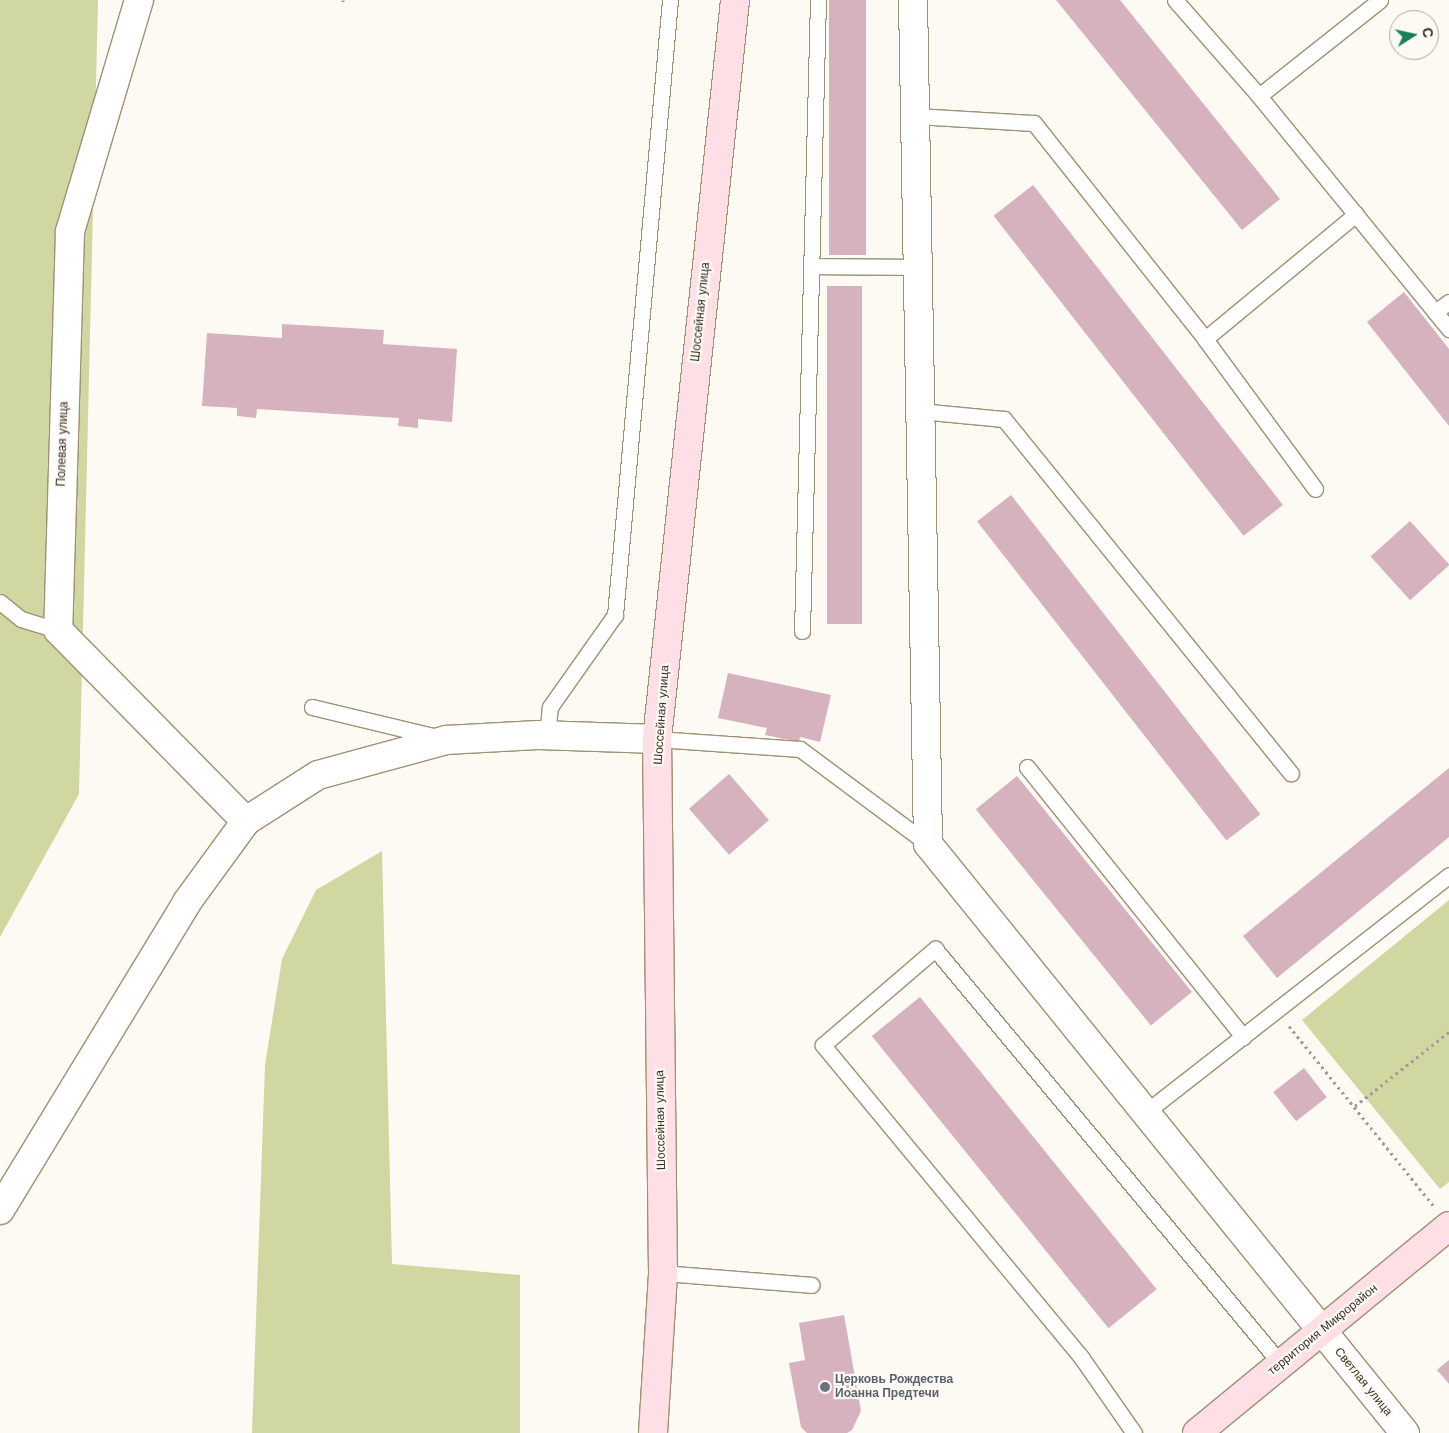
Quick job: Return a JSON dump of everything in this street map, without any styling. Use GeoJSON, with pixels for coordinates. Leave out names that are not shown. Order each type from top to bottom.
{"type":"FeatureCollection","features":[{"type":"Feature","properties":{"kind":"main road","name":"Шоссейная улица"},"geometry":{"type":"LineString","coordinates":[[653,1433],[663,1273],[658,739],[735,0]]}},
{"type":"Feature","properties":{"kind":"main road","name":"территория Микрорайон"},"geometry":{"type":"LineString","coordinates":[[1197,1433],[1449,1226]]}},
{"type":"Feature","properties":{"kind":"street","name":"Полевая улица"},"geometry":{"type":"LineString","coordinates":[[58,630],[70,232],[139,0]]}},
{"type":"Feature","properties":{"kind":"street"},"geometry":{"type":"LineString","coordinates":[[913,0],[928,844]]}},
{"type":"Feature","properties":{"kind":"street"},"geometry":{"type":"LineString","coordinates":[[58,630],[246,821]]}},
{"type":"Feature","properties":{"kind":"street"},"geometry":{"type":"LineString","coordinates":[[0,1210],[187,902],[246,821],[318,775],[446,740],[547,735],[658,739]]}},
{"type":"Feature","properties":{"kind":"street","name":"Светлая улица"},"geometry":{"type":"LineString","coordinates":[[928,844],[1405,1433]]}},
{"type":"Feature","properties":{"kind":"lane"},"geometry":{"type":"LineString","coordinates":[[547,735],[550,707],[615,615],[670,0]]}},
{"type":"Feature","properties":{"kind":"lane"},"geometry":{"type":"LineString","coordinates":[[802,631],[818,0]]}},
{"type":"Feature","properties":{"kind":"lane"},"geometry":{"type":"LineString","coordinates":[[1175,0],[1259,96],[1449,329]]}},
{"type":"Feature","properties":{"kind":"lane"},"geometry":{"type":"LineString","coordinates":[[1259,96],[1380,0]]}},
{"type":"Feature","properties":{"kind":"lane"},"geometry":{"type":"LineString","coordinates":[[915,116],[1034,123],[1205,339],[1315,490]]}},
{"type":"Feature","properties":{"kind":"lane"},"geometry":{"type":"LineString","coordinates":[[1205,339],[1356,214]]}},
{"type":"Feature","properties":{"kind":"lane"},"geometry":{"type":"LineString","coordinates":[[812,266],[917,267]]}},
{"type":"Feature","properties":{"kind":"lane"},"geometry":{"type":"LineString","coordinates":[[1436,312],[1449,302]]}},
{"type":"Feature","properties":{"kind":"lane"},"geometry":{"type":"LineString","coordinates":[[919,411],[1004,419],[1291,773]]}},
{"type":"Feature","properties":{"kind":"lane"},"geometry":{"type":"LineString","coordinates":[[0,602],[21,620],[58,630]]}},
{"type":"Feature","properties":{"kind":"lane"},"geometry":{"type":"LineString","coordinates":[[312,707],[446,740]]}},
{"type":"Feature","properties":{"kind":"lane"},"geometry":{"type":"LineString","coordinates":[[658,739],[800,749],[928,844]]}},
{"type":"Feature","properties":{"kind":"lane"},"geometry":{"type":"LineString","coordinates":[[1027,767],[1243,1037]]}},
{"type":"Feature","properties":{"kind":"lane"},"geometry":{"type":"LineString","coordinates":[[1146,1112],[1449,875]]}},
{"type":"Feature","properties":{"kind":"lane"},"geometry":{"type":"LineString","coordinates":[[1134,1433],[1081,1356],[824,1045],[935,949],[1281,1364]]}},
{"type":"Feature","properties":{"kind":"lane"},"geometry":{"type":"LineString","coordinates":[[663,1273],[812,1286]]}},
{"type":"Feature","properties":{"kind":"path"},"geometry":{"type":"LineString","coordinates":[[1276,1010],[1355,1106],[1449,1226]]}},
{"type":"Feature","properties":{"kind":"path"},"geometry":{"type":"LineString","coordinates":[[1355,1106],[1449,1032]]}},
{"type":"Feature","properties":{"kind":"green space"},"geometry":{"type":"Polygon","coordinates":[[[0,0],[98,0],[79,794],[0,937],[0,0]]]}},
{"type":"Feature","properties":{"kind":"green space"},"geometry":{"type":"Polygon","coordinates":[[[382,851],[392,1264],[520,1275],[520,1433],[252,1433],[265,1065],[282,959],[316,890],[382,851]]]}},
{"type":"Feature","properties":{"kind":"green space"},"geometry":{"type":"Polygon","coordinates":[[[1449,900],[1449,1182],[1440,1189],[1302,1020],[1449,900]]]}},
{"type":"Feature","properties":{"kind":"building"},"geometry":{"type":"Polygon","coordinates":[[[829,0],[866,0],[866,255],[829,255],[829,0]]]}},
{"type":"Feature","properties":{"kind":"building"},"geometry":{"type":"Polygon","coordinates":[[[1056,0],[1120,0],[1280,199],[1242,230],[1056,0]]]}},
{"type":"Feature","properties":{"kind":"building"},"geometry":{"type":"Polygon","coordinates":[[[1033,185],[1283,505],[1244,536],[994,216],[1033,185]]]}},
{"type":"Feature","properties":{"kind":"building"},"geometry":{"type":"Polygon","coordinates":[[[827,286],[862,286],[862,624],[827,624],[827,286]]]}},
{"type":"Feature","properties":{"kind":"building"},"geometry":{"type":"Polygon","coordinates":[[[1404,292],[1449,349],[1449,426],[1367,322],[1404,292]]]}},
{"type":"Feature","properties":{"kind":"building"},"geometry":{"type":"Polygon","coordinates":[[[282,324],[384,330],[383,344],[457,349],[452,422],[418,419],[418,428],[398,426],[399,418],[257,409],[256,418],[237,416],[237,408],[202,406],[207,333],[282,338],[282,324]]]}},
{"type":"Feature","properties":{"kind":"building"},"geometry":{"type":"Polygon","coordinates":[[[1011,495],[1260,814],[1226,841],[977,521],[1011,495]]]}},
{"type":"Feature","properties":{"kind":"building"},"geometry":{"type":"Polygon","coordinates":[[[1410,521],[1449,564],[1410,600],[1371,556],[1410,521]]]}},
{"type":"Feature","properties":{"kind":"building"},"geometry":{"type":"Polygon","coordinates":[[[728,673],[831,695],[820,742],[800,737],[799,742],[765,735],[767,728],[718,718],[728,673]]]}},
{"type":"Feature","properties":{"kind":"building"},"geometry":{"type":"Polygon","coordinates":[[[1449,768],[1449,837],[1277,978],[1243,936],[1449,768]]]}},
{"type":"Feature","properties":{"kind":"building"},"geometry":{"type":"Polygon","coordinates":[[[729,774],[769,820],[729,855],[689,809],[729,774]]]}},
{"type":"Feature","properties":{"kind":"building"},"geometry":{"type":"Polygon","coordinates":[[[1017,776],[1192,992],[1151,1025],[976,809],[1017,776]]]}},
{"type":"Feature","properties":{"kind":"building"},"geometry":{"type":"Polygon","coordinates":[[[920,997],[1157,1289],[1108,1328],[872,1036],[920,997]]]}},
{"type":"Feature","properties":{"kind":"building"},"geometry":{"type":"Polygon","coordinates":[[[1304,1068],[1327,1097],[1296,1121],[1273,1092],[1304,1068]]]}},
{"type":"Feature","properties":{"kind":"building","name":"Церковь Рождества Иоанна Предтечи"},"geometry":{"type":"Polygon","coordinates":[[[844,1315],[861,1411],[852,1430],[847,1433],[807,1433],[801,1427],[789,1363],[805,1360],[799,1323],[844,1315]]]}},
{"type":"Feature","properties":{"kind":"building"},"geometry":{"type":"Polygon","coordinates":[[[1449,1360],[1449,1384],[1437,1370],[1449,1360]]]}},
{"type":"Feature","properties":{"kind":"place","name":"Церковь Рождества Иоанна Предтечи"},"geometry":{"type":"Point","coordinates":[825,1387]}}]}
